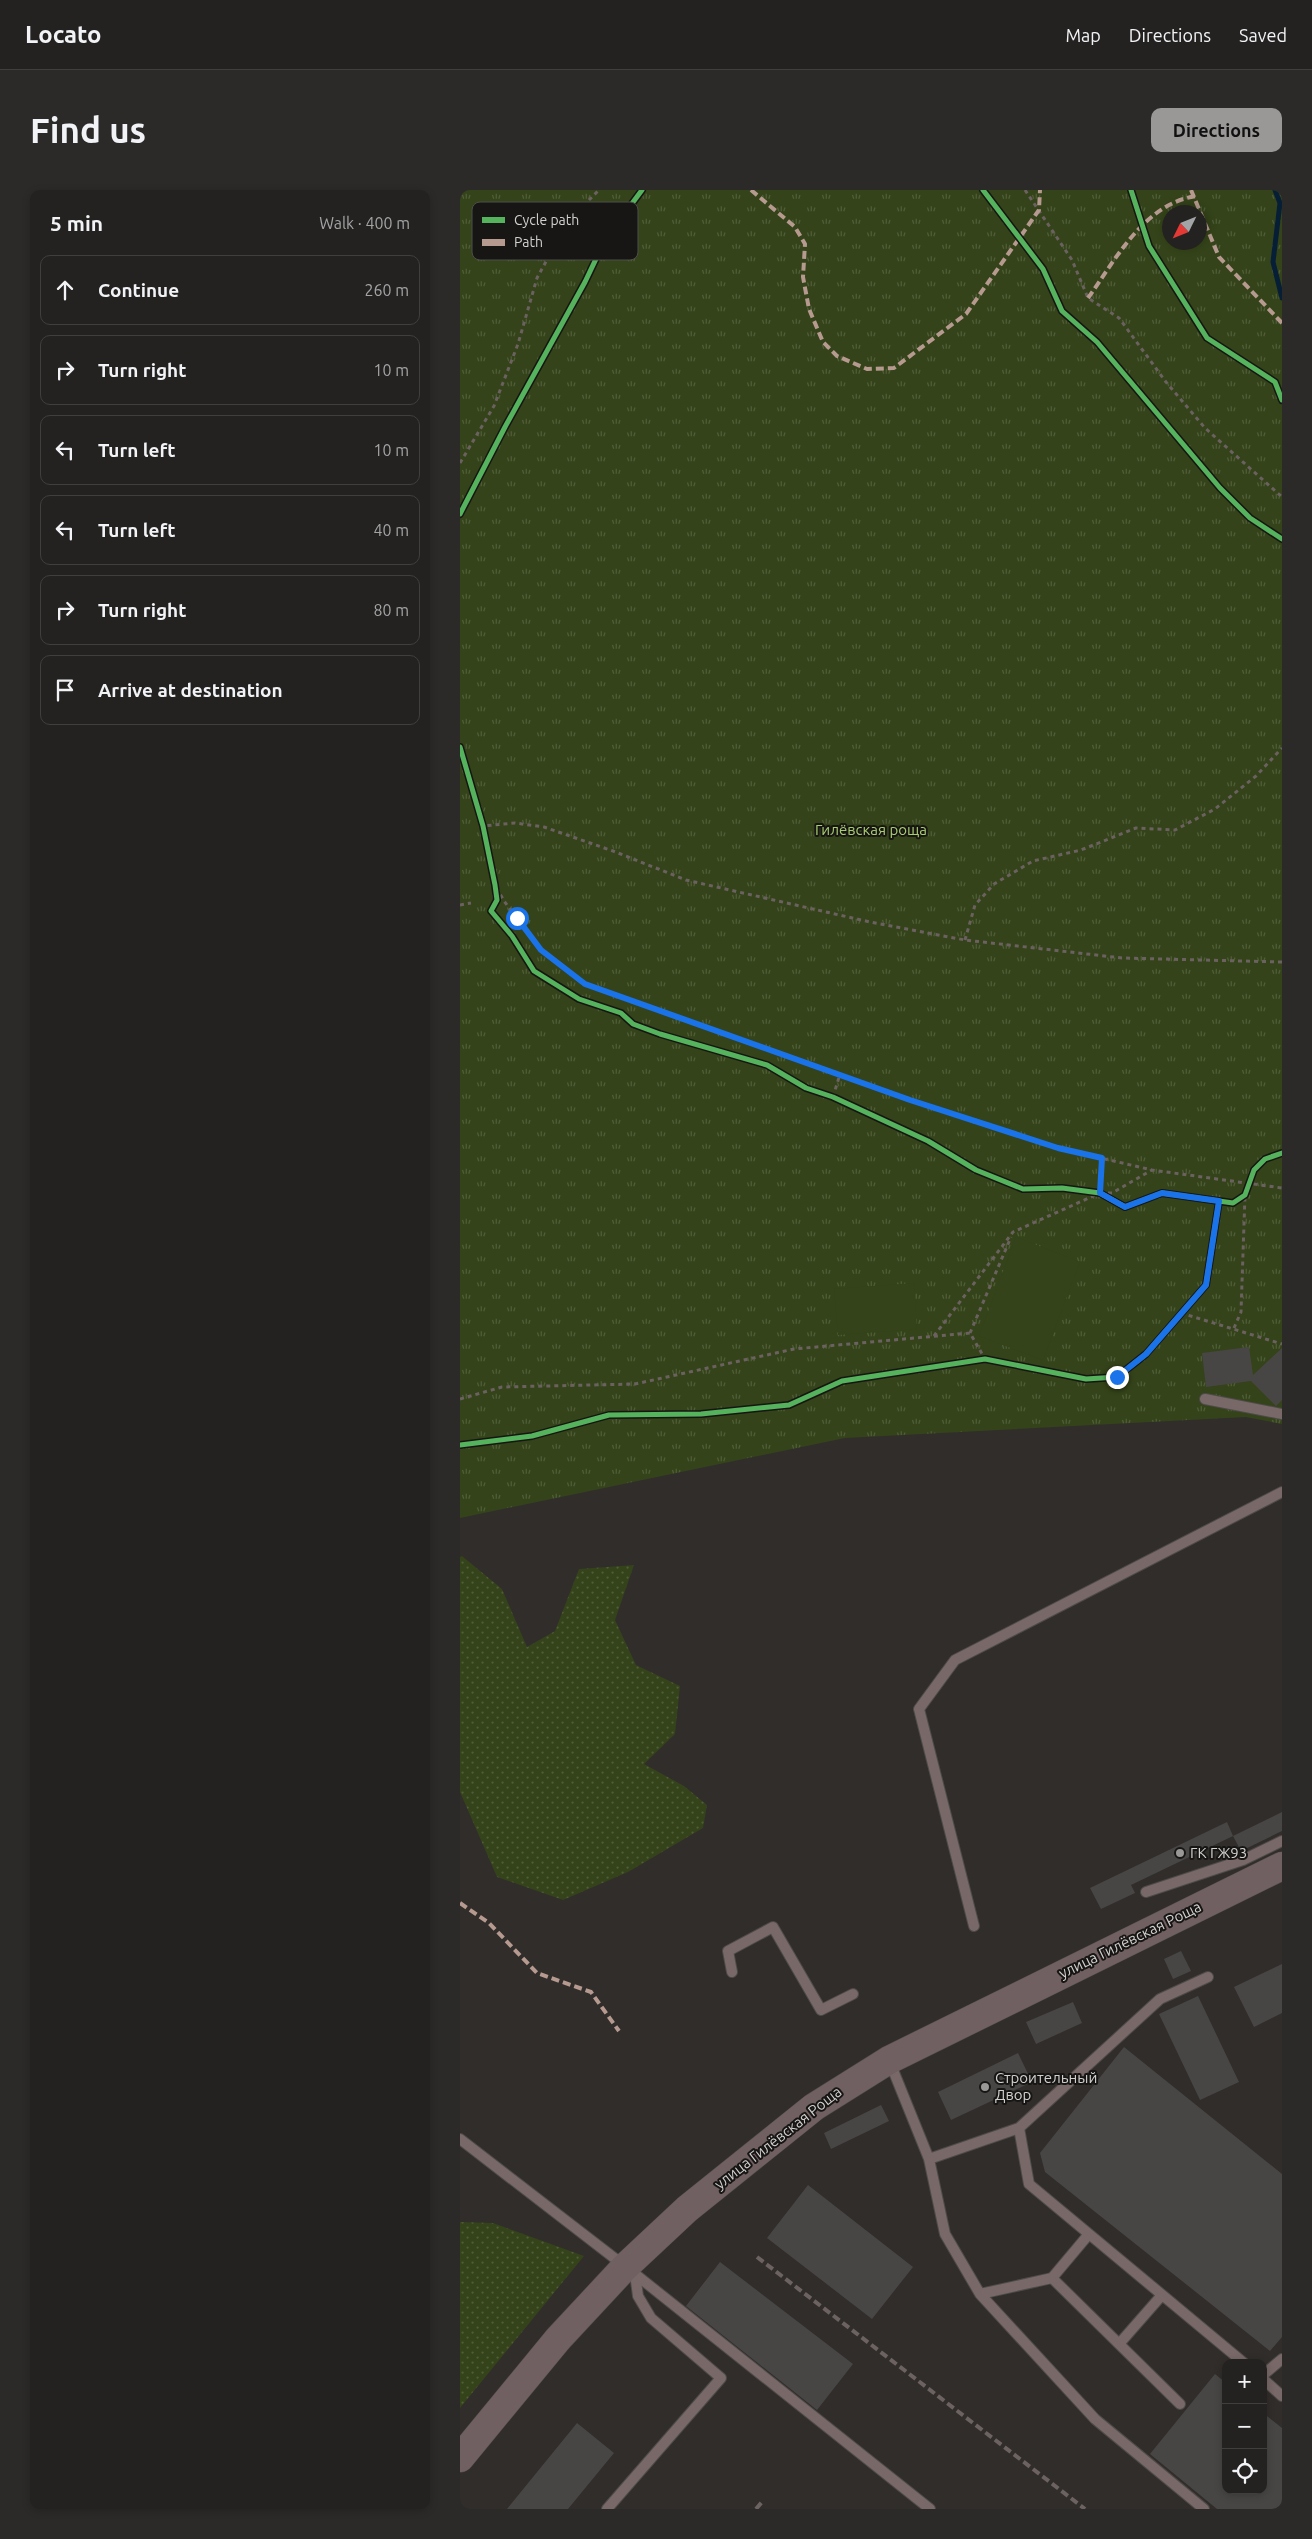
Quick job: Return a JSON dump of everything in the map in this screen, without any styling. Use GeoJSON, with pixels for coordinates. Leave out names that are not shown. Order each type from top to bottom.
{"type":"FeatureCollection","features":[{"type":"Feature","properties":{"kind":"street","name":"улица Гилёвская Роща"},"geometry":{"type":"LineString","coordinates":[[460,2458],[558,2339],[630,2270],[687,2209],[814,2107],[889,2060],[1282,1866]]}},
{"type":"Feature","properties":{"kind":"lane"},"geometry":{"type":"LineString","coordinates":[[1205,1399],[1282,1414]]}},
{"type":"Feature","properties":{"kind":"lane"},"geometry":{"type":"LineString","coordinates":[[974,1926],[919,1709],[955,1660],[1282,1492]]}},
{"type":"Feature","properties":{"kind":"lane"},"geometry":{"type":"LineString","coordinates":[[1146,1892],[1243,1860],[1282,1841]]}},
{"type":"Feature","properties":{"kind":"lane"},"geometry":{"type":"LineString","coordinates":[[732,1972],[728,1951],[773,1928],[822,2010],[853,1994]]}},
{"type":"Feature","properties":{"kind":"lane"},"geometry":{"type":"LineString","coordinates":[[929,2159],[1020,2128],[1160,1999],[1208,1977]]}},
{"type":"Feature","properties":{"kind":"lane"},"geometry":{"type":"LineString","coordinates":[[889,2060],[929,2159],[945,2234],[980,2294],[1095,2419],[1204,2509]]}},
{"type":"Feature","properties":{"kind":"lane"},"geometry":{"type":"LineString","coordinates":[[1020,2128],[1029,2184],[1239,2359]]}},
{"type":"Feature","properties":{"kind":"lane"},"geometry":{"type":"LineString","coordinates":[[460,2139],[630,2270],[930,2509]]}},
{"type":"Feature","properties":{"kind":"lane"},"geometry":{"type":"LineString","coordinates":[[980,2294],[1052,2278],[1090,2234]]}},
{"type":"Feature","properties":{"kind":"lane"},"geometry":{"type":"LineString","coordinates":[[607,2509],[721,2378],[651,2318],[638,2296],[630,2270]]}},
{"type":"Feature","properties":{"kind":"lane"},"geometry":{"type":"LineString","coordinates":[[1052,2278],[1180,2404]]}},
{"type":"Feature","properties":{"kind":"lane"},"geometry":{"type":"LineString","coordinates":[[1118,2344],[1162,2295]]}},
{"type":"Feature","properties":{"kind":"lane"},"geometry":{"type":"LineString","coordinates":[[1267,2373],[1282,2360]]}},
{"type":"Feature","properties":{"kind":"lane"},"geometry":{"type":"LineString","coordinates":[[1267,2381],[1282,2396]]}},
{"type":"Feature","properties":{"kind":"path"},"geometry":{"type":"LineString","coordinates":[[588,202],[600,190]]}},
{"type":"Feature","properties":{"kind":"path"},"geometry":{"type":"LineString","coordinates":[[1025,190],[1072,260],[1088,298],[1119,318],[1166,382],[1205,428],[1282,497]]}},
{"type":"Feature","properties":{"kind":"path"},"geometry":{"type":"LineString","coordinates":[[1131,190],[1149,246],[1207,338],[1275,382],[1282,400]]}},
{"type":"Feature","properties":{"kind":"path"},"geometry":{"type":"LineString","coordinates":[[460,463],[494,406],[518,344],[537,278],[547,260]]}},
{"type":"Feature","properties":{"kind":"path"},"geometry":{"type":"LineString","coordinates":[[966,940],[975,905],[994,884],[1032,861],[1081,850],[1136,828],[1175,830],[1215,809],[1256,776],[1282,748]]}},
{"type":"Feature","properties":{"kind":"path"},"geometry":{"type":"LineString","coordinates":[[481,817],[495,885],[496,900]]}},
{"type":"Feature","properties":{"kind":"path"},"geometry":{"type":"LineString","coordinates":[[484,826],[515,823],[544,827],[613,851],[686,880],[870,922],[966,940],[1122,958],[1282,962]]}},
{"type":"Feature","properties":{"kind":"path"},"geometry":{"type":"LineString","coordinates":[[495,885],[504,901],[541,950],[585,984],[910,1100],[1040,1142],[1152,1170],[1282,1188]]}},
{"type":"Feature","properties":{"kind":"path"},"geometry":{"type":"LineString","coordinates":[[460,905],[471,903]]}},
{"type":"Feature","properties":{"kind":"path"},"geometry":{"type":"LineString","coordinates":[[833,1097],[840,1074]]}},
{"type":"Feature","properties":{"kind":"path"},"geometry":{"type":"LineString","coordinates":[[824,1094],[840,1101]]}},
{"type":"Feature","properties":{"kind":"path"},"geometry":{"type":"LineString","coordinates":[[1100,1193],[1102,1158]]}},
{"type":"Feature","properties":{"kind":"path"},"geometry":{"type":"LineString","coordinates":[[1090,1192],[1112,1193],[1152,1170]]}},
{"type":"Feature","properties":{"kind":"path"},"geometry":{"type":"LineString","coordinates":[[1234,1328],[1241,1312],[1245,1195],[1251,1177]]}},
{"type":"Feature","properties":{"kind":"path"},"geometry":{"type":"LineString","coordinates":[[1100,1193],[1117,1202]]}},
{"type":"Feature","properties":{"kind":"path"},"geometry":{"type":"LineString","coordinates":[[933,1336],[1013,1232],[1100,1193]]}},
{"type":"Feature","properties":{"kind":"path"},"geometry":{"type":"LineString","coordinates":[[1239,1199],[1245,1195]]}},
{"type":"Feature","properties":{"kind":"path"},"geometry":{"type":"LineString","coordinates":[[970,1333],[1013,1232]]}},
{"type":"Feature","properties":{"kind":"path"},"geometry":{"type":"LineString","coordinates":[[1175,1320],[1187,1306]]}},
{"type":"Feature","properties":{"kind":"path"},"geometry":{"type":"LineString","coordinates":[[1181,1313],[1282,1344]]}},
{"type":"Feature","properties":{"kind":"path"},"geometry":{"type":"LineString","coordinates":[[460,1399],[502,1387],[635,1384],[794,1349],[970,1333]]}},
{"type":"Feature","properties":{"kind":"path"},"geometry":{"type":"LineString","coordinates":[[970,1333],[985,1360]]}},
{"type":"Feature","properties":{"kind":"path"},"geometry":{"type":"LineString","coordinates":[[976,1361],[993,1361]]}},
{"type":"Feature","properties":{"kind":"green space","name":"Гилёвская роща"},"geometry":{"type":"Polygon","coordinates":[[[460,190],[1282,190],[1282,1424],[1246,1417],[845,1438],[460,1518],[460,190]]]}},
{"type":"Feature","properties":{"kind":"green space"},"geometry":{"type":"Polygon","coordinates":[[[1016,1237],[1080,1262],[1043,1360],[979,1336],[1016,1237]]]}},
{"type":"Feature","properties":{"kind":"green space"},"geometry":{"type":"Polygon","coordinates":[[[914,1283],[917,1329],[838,1335],[834,1289],[914,1283]]]}},
{"type":"Feature","properties":{"kind":"green space"},"geometry":{"type":"Polygon","coordinates":[[[462,1556],[502,1589],[527,1647],[555,1631],[579,1569],[634,1565],[615,1620],[636,1665],[680,1686],[675,1734],[644,1764],[684,1786],[707,1805],[703,1828],[628,1872],[563,1900],[497,1877],[460,1792],[460,1557],[462,1556]]]}},
{"type":"Feature","properties":{"kind":"green space"},"geometry":{"type":"Polygon","coordinates":[[[460,2222],[493,2223],[584,2256],[460,2408],[460,2222]]]}},
{"type":"Feature","properties":{"kind":"building"},"geometry":{"type":"Polygon","coordinates":[[[1249,1347],[1253,1375],[1282,1348],[1282,1400],[1276,1406],[1251,1381],[1206,1387],[1202,1353],[1249,1347]]]}},
{"type":"Feature","properties":{"kind":"building","name":"ГК ГЖ93"},"geometry":{"type":"Polygon","coordinates":[[[1282,1812],[1282,1831],[1241,1851],[1233,1836],[1282,1812]]]}},
{"type":"Feature","properties":{"kind":"building","name":"ГК ГЖ93"},"geometry":{"type":"Polygon","coordinates":[[[1227,1822],[1233,1836],[1131,1885],[1135,1893],[1101,1909],[1090,1888],[1227,1822]]]}},
{"type":"Feature","properties":{"kind":"building"},"geometry":{"type":"Polygon","coordinates":[[[1181,1951],[1191,1971],[1173,1979],[1164,1959],[1181,1951]]]}},
{"type":"Feature","properties":{"kind":"building"},"geometry":{"type":"Polygon","coordinates":[[[1282,1964],[1282,2013],[1254,2027],[1234,1987],[1282,1964]]]}},
{"type":"Feature","properties":{"kind":"building"},"geometry":{"type":"Polygon","coordinates":[[[1198,1996],[1239,2082],[1200,2100],[1159,2014],[1198,1996]]]}},
{"type":"Feature","properties":{"kind":"building"},"geometry":{"type":"Polygon","coordinates":[[[1073,2002],[1082,2023],[1036,2044],[1026,2022],[1073,2002]]]}},
{"type":"Feature","properties":{"kind":"building"},"geometry":{"type":"Polygon","coordinates":[[[1124,2047],[1282,2174],[1282,2337],[1270,2351],[1045,2172],[1040,2153],[1124,2047]]]}},
{"type":"Feature","properties":{"kind":"building","name":"Строительный Двор"},"geometry":{"type":"Polygon","coordinates":[[[1018,2053],[1032,2082],[951,2120],[938,2092],[1018,2053]]]}},
{"type":"Feature","properties":{"kind":"building"},"geometry":{"type":"Polygon","coordinates":[[[881,2105],[889,2121],[831,2149],[824,2133],[881,2105]]]}},
{"type":"Feature","properties":{"kind":"building"},"geometry":{"type":"Polygon","coordinates":[[[808,2185],[913,2267],[872,2319],[767,2238],[808,2185]]]}},
{"type":"Feature","properties":{"kind":"building"},"geometry":{"type":"Polygon","coordinates":[[[720,2262],[853,2364],[817,2410],[686,2306],[720,2262]]]}},
{"type":"Feature","properties":{"kind":"building"},"geometry":{"type":"Polygon","coordinates":[[[1215,2374],[1222,2380],[1222,2494],[1267,2494],[1267,2416],[1282,2428],[1282,2509],[1217,2509],[1150,2454],[1215,2374]]]}},
{"type":"Feature","properties":{"kind":"building"},"geometry":{"type":"Polygon","coordinates":[[[577,2423],[614,2453],[568,2509],[507,2509],[577,2423]]]}},
{"type":"Feature","properties":{"kind":"waterway"},"geometry":{"type":"LineString","coordinates":[[1275,190],[1280,203],[1273,262],[1282,298]]}},
{"type":"Feature","properties":{"kind":"railway"},"geometry":{"type":"LineString","coordinates":[[757,2257],[1085,2509]]}},
{"type":"Feature","properties":{"kind":"railway"},"geometry":{"type":"LineString","coordinates":[[756,2509],[762,2502]]}},
{"type":"Feature","properties":{"kind":"marked path"},"geometry":{"type":"LineString","coordinates":[[751,190],[795,227],[805,244],[803,277],[809,309],[823,342],[837,356],[867,369],[894,368],[966,314],[1039,210],[1040,190]]}},
{"type":"Feature","properties":{"kind":"marked path"},"geometry":{"type":"LineString","coordinates":[[1191,190],[1219,257],[1282,323]]}},
{"type":"Feature","properties":{"kind":"marked path"},"geometry":{"type":"LineString","coordinates":[[1088,298],[1133,235],[1146,222],[1161,210],[1178,201],[1196,196]]}},
{"type":"Feature","properties":{"kind":"marked path"},"geometry":{"type":"LineString","coordinates":[[460,1903],[489,1923],[537,1973],[591,1992],[619,2031]]}},
{"type":"Feature","properties":{"kind":"cycle path"},"geometry":{"type":"LineString","coordinates":[[633,202],[642,190]]}},
{"type":"Feature","properties":{"kind":"cycle path"},"geometry":{"type":"LineString","coordinates":[[983,190],[1043,269],[1062,311],[1097,342],[1220,488],[1250,518],[1282,539]]}},
{"type":"Feature","properties":{"kind":"cycle path"},"geometry":{"type":"LineString","coordinates":[[1131,190],[1149,246],[1207,338],[1275,382],[1282,400]]}},
{"type":"Feature","properties":{"kind":"cycle path"},"geometry":{"type":"LineString","coordinates":[[460,514],[595,260]]}},
{"type":"Feature","properties":{"kind":"cycle path"},"geometry":{"type":"LineString","coordinates":[[460,747],[483,826],[495,885],[497,900],[491,911],[512,936],[534,971],[579,999],[621,1013],[633,1024],[660,1034],[767,1065],[806,1088],[833,1097],[928,1141],[976,1170],[1023,1189],[1062,1188],[1100,1193],[1125,1207],[1162,1193],[1233,1203],[1245,1195],[1254,1170],[1265,1159],[1282,1153]]}},
{"type":"Feature","properties":{"kind":"cycle path"},"geometry":{"type":"LineString","coordinates":[[460,1445],[532,1436],[609,1415],[701,1414],[789,1405],[842,1381],[985,1359],[1086,1379],[1117,1377],[1146,1354],[1206,1285],[1219,1201]]}},
{"type":"Feature","properties":{"kind":"place","name":"ГК ГЖ93"},"geometry":{"type":"Point","coordinates":[1180,1853]}},
{"type":"Feature","properties":{"kind":"place","name":"Строительный Двор"},"geometry":{"type":"Point","coordinates":[985,2087]}},
{"type":"Feature","properties":{"kind":"route"},"geometry":{"type":"LineString","coordinates":[[517,918],[541,950],[585,984],[783,1053],[910,1100],[1058,1148],[1102,1158],[1100,1193],[1125,1207],[1162,1193],[1219,1201],[1206,1285],[1146,1354],[1117,1377]]}}]}
